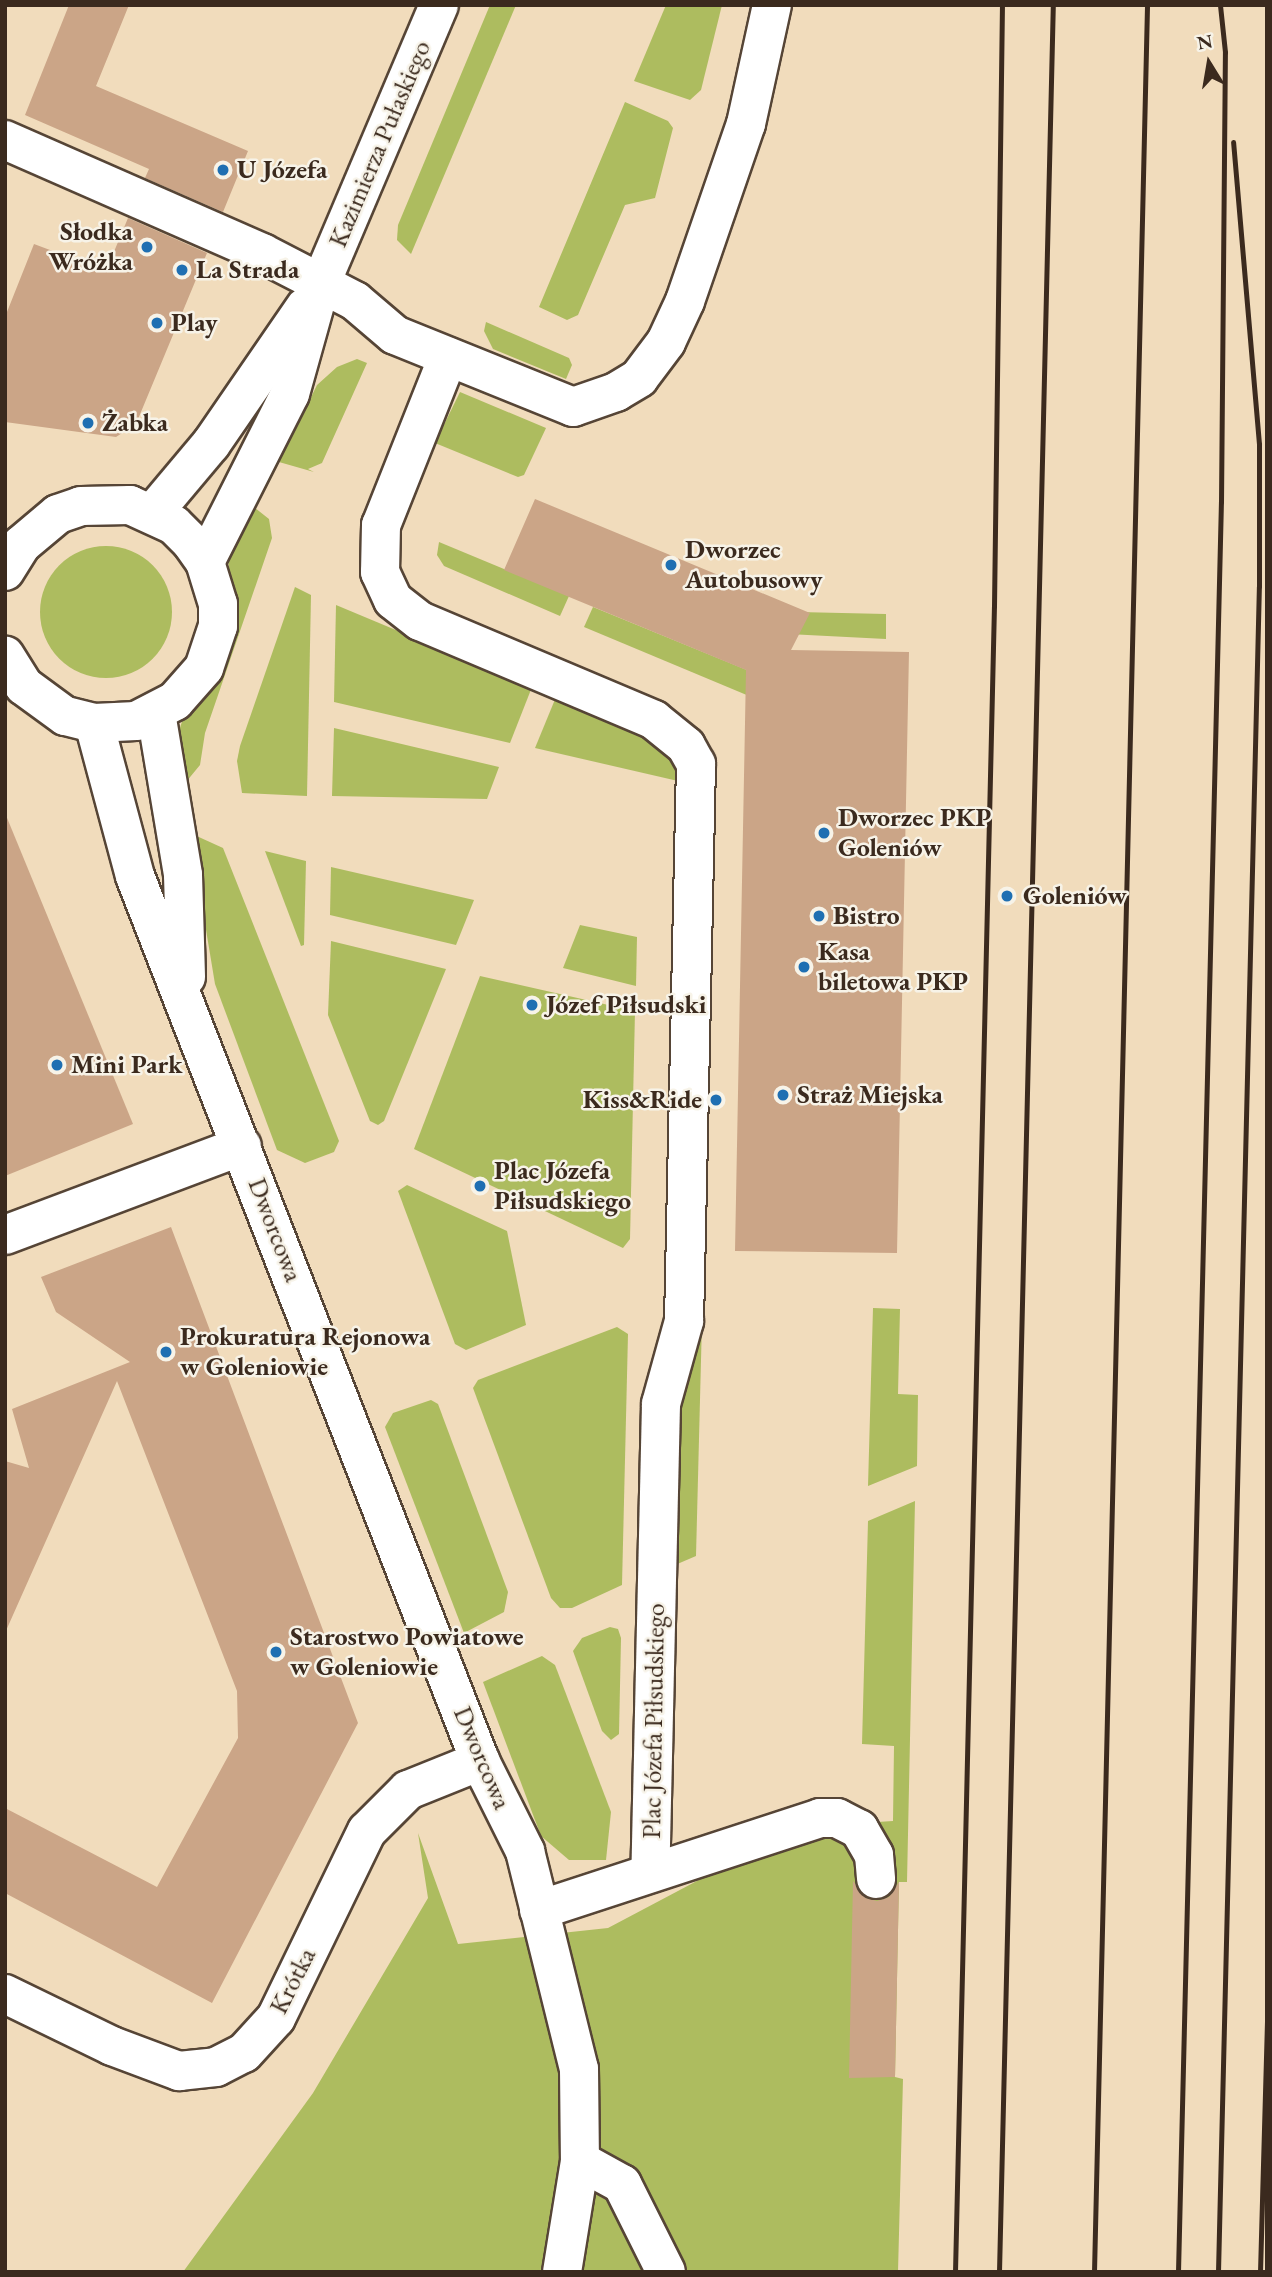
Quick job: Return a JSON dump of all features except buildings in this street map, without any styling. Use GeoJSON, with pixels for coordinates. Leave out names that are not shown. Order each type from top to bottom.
{"type":"FeatureCollection","features":[{"type":"Feature","properties":{"kind":"street","name":"Kazimierza Pułaskiego"},"geometry":{"type":"LineString","coordinates":[[205,562],[290,394],[321,283],[439,5]]}},
{"type":"Feature","properties":{"kind":"street"},"geometry":{"type":"LineString","coordinates":[[5,140],[321,283],[355,301],[395,335],[573,407],[617,392],[639,378],[666,342],[685,301],[746,124],[772,5]]}},
{"type":"Feature","properties":{"kind":"street","name":"Kazimierza Pułaskiego"},"geometry":{"type":"LineString","coordinates":[[153,513],[211,444],[321,283]]}},
{"type":"Feature","properties":{"kind":"street","name":"Plac Józefa Piłsudskiego"},"geometry":{"type":"LineString","coordinates":[[448,357],[382,525],[380,572],[393,600],[420,621],[654,720],[686,746],[695,764],[684,1321],[661,1405],[650,1873],[539,1910]]}},
{"type":"Feature","properties":{"kind":"street"},"geometry":{"type":"LineString","coordinates":[[5,655],[24,686],[43,704],[94,723],[136,720],[156,713],[191,686],[212,648],[218,604],[205,562],[174,525],[153,513],[130,505],[81,506],[58,514],[10,553]]}},
{"type":"Feature","properties":{"kind":"street","name":"Dworcowa"},"geometry":{"type":"LineString","coordinates":[[156,713],[183,875],[187,1004]]}},
{"type":"Feature","properties":{"kind":"street","name":"Dworcowa"},"geometry":{"type":"LineString","coordinates":[[94,723],[135,876],[243,1146],[480,1761],[525,1851],[579,2069],[580,2161],[562,2272]]}},
{"type":"Feature","properties":{"kind":"street","name":"Dworcowa"},"geometry":{"type":"LineString","coordinates":[[5,1235],[243,1146]]}},
{"type":"Feature","properties":{"kind":"street","name":"Krótka"},"geometry":{"type":"LineString","coordinates":[[5,1994],[112,2046],[179,2071],[216,2067],[244,2053],[276,2018],[367,1831],[408,1790],[480,1761]]}},
{"type":"Feature","properties":{"kind":"street"},"geometry":{"type":"LineString","coordinates":[[650,1873],[765,1834],[837,1818],[863,1836],[874,1855],[876,1879]]}},
{"type":"Feature","properties":{"kind":"street"},"geometry":{"type":"LineString","coordinates":[[580,2161],[622,2184],[666,2272]]}},
{"type":"Feature","properties":{"kind":"green space"},"geometry":{"type":"Polygon","coordinates":[[[490,5],[516,5],[411,254],[397,240],[398,225],[490,5]]]}},
{"type":"Feature","properties":{"kind":"green space"},"geometry":{"type":"Polygon","coordinates":[[[666,5],[722,5],[701,90],[690,100],[634,81],[666,5]]]}},
{"type":"Feature","properties":{"kind":"green space"},"geometry":{"type":"Polygon","coordinates":[[[625,102],[668,121],[673,128],[655,198],[625,205],[578,315],[567,320],[539,307],[625,102]]]}},
{"type":"Feature","properties":{"kind":"green space"},"geometry":{"type":"Polygon","coordinates":[[[486,322],[569,358],[572,365],[566,379],[493,349],[484,331],[486,322]]]}},
{"type":"Feature","properties":{"kind":"green space"},"geometry":{"type":"Polygon","coordinates":[[[357,359],[367,363],[322,463],[308,469],[314,472],[279,462],[317,385],[337,367],[357,359]]]}},
{"type":"Feature","properties":{"kind":"green space"},"geometry":{"type":"Polygon","coordinates":[[[460,392],[546,428],[524,475],[518,477],[435,443],[460,392]]]}},
{"type":"Feature","properties":{"kind":"green space"},"geometry":{"type":"Polygon","coordinates":[[[250,504],[269,519],[272,538],[205,733],[200,765],[186,782],[176,740],[229,577],[228,553],[250,504]]]}},
{"type":"Feature","properties":{"kind":"green space"},"geometry":{"type":"Polygon","coordinates":[[[439,542],[569,596],[560,616],[444,566],[437,555],[439,542]]]}},
{"type":"Feature","properties":{"kind":"green space"},"geometry":{"type":"Polygon","coordinates":[[[106,546],[131,551],[153,565],[167,587],[172,612],[167,637],[153,659],[131,673],[106,678],[81,673],[59,659],[45,637],[40,612],[45,587],[59,565],[81,551],[106,546]]]}},
{"type":"Feature","properties":{"kind":"green space"},"geometry":{"type":"Polygon","coordinates":[[[295,587],[311,595],[307,796],[242,793],[237,761],[240,746],[295,587]]]}},
{"type":"Feature","properties":{"kind":"green space"},"geometry":{"type":"Polygon","coordinates":[[[336,605],[532,687],[510,743],[334,702],[336,605]]]}},
{"type":"Feature","properties":{"kind":"green space"},"geometry":{"type":"Polygon","coordinates":[[[593,607],[776,682],[766,703],[584,627],[593,607]]]}},
{"type":"Feature","properties":{"kind":"green space"},"geometry":{"type":"Polygon","coordinates":[[[798,612],[886,614],[886,639],[788,634],[798,612]]]}},
{"type":"Feature","properties":{"kind":"green space"},"geometry":{"type":"Polygon","coordinates":[[[556,697],[638,731],[672,759],[678,781],[535,748],[556,697]]]}},
{"type":"Feature","properties":{"kind":"green space"},"geometry":{"type":"Polygon","coordinates":[[[334,728],[499,767],[487,799],[332,796],[334,728]]]}},
{"type":"Feature","properties":{"kind":"green space"},"geometry":{"type":"Polygon","coordinates":[[[190,833],[223,848],[339,1141],[334,1152],[305,1163],[277,1150],[215,984],[190,833]]]}},
{"type":"Feature","properties":{"kind":"green space"},"geometry":{"type":"Polygon","coordinates":[[[265,851],[306,861],[304,945],[301,946],[265,851]]]}},
{"type":"Feature","properties":{"kind":"green space"},"geometry":{"type":"Polygon","coordinates":[[[331,867],[474,900],[456,945],[330,915],[331,867]]]}},
{"type":"Feature","properties":{"kind":"green space"},"geometry":{"type":"Polygon","coordinates":[[[580,925],[637,937],[636,986],[563,968],[580,925]]]}},
{"type":"Feature","properties":{"kind":"green space"},"geometry":{"type":"Polygon","coordinates":[[[331,941],[446,969],[384,1121],[378,1125],[370,1121],[328,1015],[331,941]]]}},
{"type":"Feature","properties":{"kind":"green space"},"geometry":{"type":"Polygon","coordinates":[[[480,976],[635,1011],[630,1239],[623,1248],[414,1149],[480,976]]]}},
{"type":"Feature","properties":{"kind":"green space"},"geometry":{"type":"Polygon","coordinates":[[[407,1185],[507,1231],[526,1325],[466,1350],[455,1344],[398,1191],[407,1185]]]}},
{"type":"Feature","properties":{"kind":"green space"},"geometry":{"type":"Polygon","coordinates":[[[873,1308],[900,1309],[898,1394],[918,1395],[917,1466],[868,1486],[873,1308]]]}},
{"type":"Feature","properties":{"kind":"green space"},"geometry":{"type":"Polygon","coordinates":[[[702,1321],[696,1556],[675,1565],[678,1408],[702,1321]]]}},
{"type":"Feature","properties":{"kind":"green space"},"geometry":{"type":"Polygon","coordinates":[[[617,1327],[628,1334],[622,1585],[572,1608],[560,1608],[551,1598],[473,1388],[478,1380],[617,1327]]]}},
{"type":"Feature","properties":{"kind":"green space"},"geometry":{"type":"Polygon","coordinates":[[[431,1400],[438,1404],[508,1592],[504,1612],[464,1633],[385,1427],[393,1413],[431,1400]]]}},
{"type":"Feature","properties":{"kind":"green space"},"geometry":{"type":"Polygon","coordinates":[[[915,1501],[907,1882],[899,1882],[895,2077],[903,2079],[898,2272],[183,2272],[313,2093],[428,1898],[418,1833],[458,1944],[608,1928],[799,1827],[893,1821],[894,1746],[862,1744],[868,1521],[915,1501]]]}},
{"type":"Feature","properties":{"kind":"green space"},"geometry":{"type":"Polygon","coordinates":[[[610,1627],[618,1629],[621,1638],[619,1734],[611,1740],[602,1731],[573,1651],[582,1638],[610,1627]]]}},
{"type":"Feature","properties":{"kind":"green space"},"geometry":{"type":"Polygon","coordinates":[[[542,1656],[555,1665],[611,1812],[606,1860],[569,1860],[541,1836],[483,1682],[542,1656]]]}},
{"type":"Feature","properties":{"kind":"railway"},"geometry":{"type":"LineString","coordinates":[[955,2272],[994,606],[1002,5]]}},
{"type":"Feature","properties":{"kind":"railway"},"geometry":{"type":"LineString","coordinates":[[999,2272],[1053,5]]}},
{"type":"Feature","properties":{"kind":"railway"},"geometry":{"type":"LineString","coordinates":[[1094,2272],[1147,5]]}},
{"type":"Feature","properties":{"kind":"railway"},"geometry":{"type":"LineString","coordinates":[[1178,2272],[1221,502],[1225,52],[1220,5]]}},
{"type":"Feature","properties":{"kind":"railway"},"geometry":{"type":"LineString","coordinates":[[1218,2272],[1259,586],[1259,444],[1233,142]]}},
{"type":"Feature","properties":{"kind":"railway"},"geometry":{"type":"LineString","coordinates":[[1260,2272],[1267,2016]]}},
{"type":"Feature","properties":{"kind":"place","name":"U Józefa"},"geometry":{"type":"Point","coordinates":[223,170]}},
{"type":"Feature","properties":{"kind":"place","name":"Słodka Wróżka"},"geometry":{"type":"Point","coordinates":[147,247]}},
{"type":"Feature","properties":{"kind":"place","name":"La Strada"},"geometry":{"type":"Point","coordinates":[182,270]}},
{"type":"Feature","properties":{"kind":"place","name":"Play"},"geometry":{"type":"Point","coordinates":[157,323]}},
{"type":"Feature","properties":{"kind":"place","name":"Żabka"},"geometry":{"type":"Point","coordinates":[88,423]}},
{"type":"Feature","properties":{"kind":"place","name":"Dworzec Autobusowy"},"geometry":{"type":"Point","coordinates":[671,565]}},
{"type":"Feature","properties":{"kind":"place","name":"Dworzec PKP Goleniów"},"geometry":{"type":"Point","coordinates":[824,833]}},
{"type":"Feature","properties":{"kind":"place","name":"Goleniów"},"geometry":{"type":"Point","coordinates":[1007,896]}},
{"type":"Feature","properties":{"kind":"place","name":"Bistro"},"geometry":{"type":"Point","coordinates":[819,916]}},
{"type":"Feature","properties":{"kind":"place","name":"Kasa biletowa PKP"},"geometry":{"type":"Point","coordinates":[804,967]}},
{"type":"Feature","properties":{"kind":"place","name":"Józef Piłsudski"},"geometry":{"type":"Point","coordinates":[532,1005]}},
{"type":"Feature","properties":{"kind":"place","name":"Mini Park"},"geometry":{"type":"Point","coordinates":[57,1065]}},
{"type":"Feature","properties":{"kind":"place","name":"Straż Miejska"},"geometry":{"type":"Point","coordinates":[783,1095]}},
{"type":"Feature","properties":{"kind":"place","name":"Kiss&Ride"},"geometry":{"type":"Point","coordinates":[716,1100]}},
{"type":"Feature","properties":{"kind":"place","name":"Plac Józefa Piłsudskiego"},"geometry":{"type":"Point","coordinates":[480,1186]}},
{"type":"Feature","properties":{"kind":"place","name":"Prokuratura Rejonowa w Goleniowie"},"geometry":{"type":"Point","coordinates":[166,1352]}},
{"type":"Feature","properties":{"kind":"place","name":"Starostwo Powiatowe w Goleniowie"},"geometry":{"type":"Point","coordinates":[276,1652]}}]}
